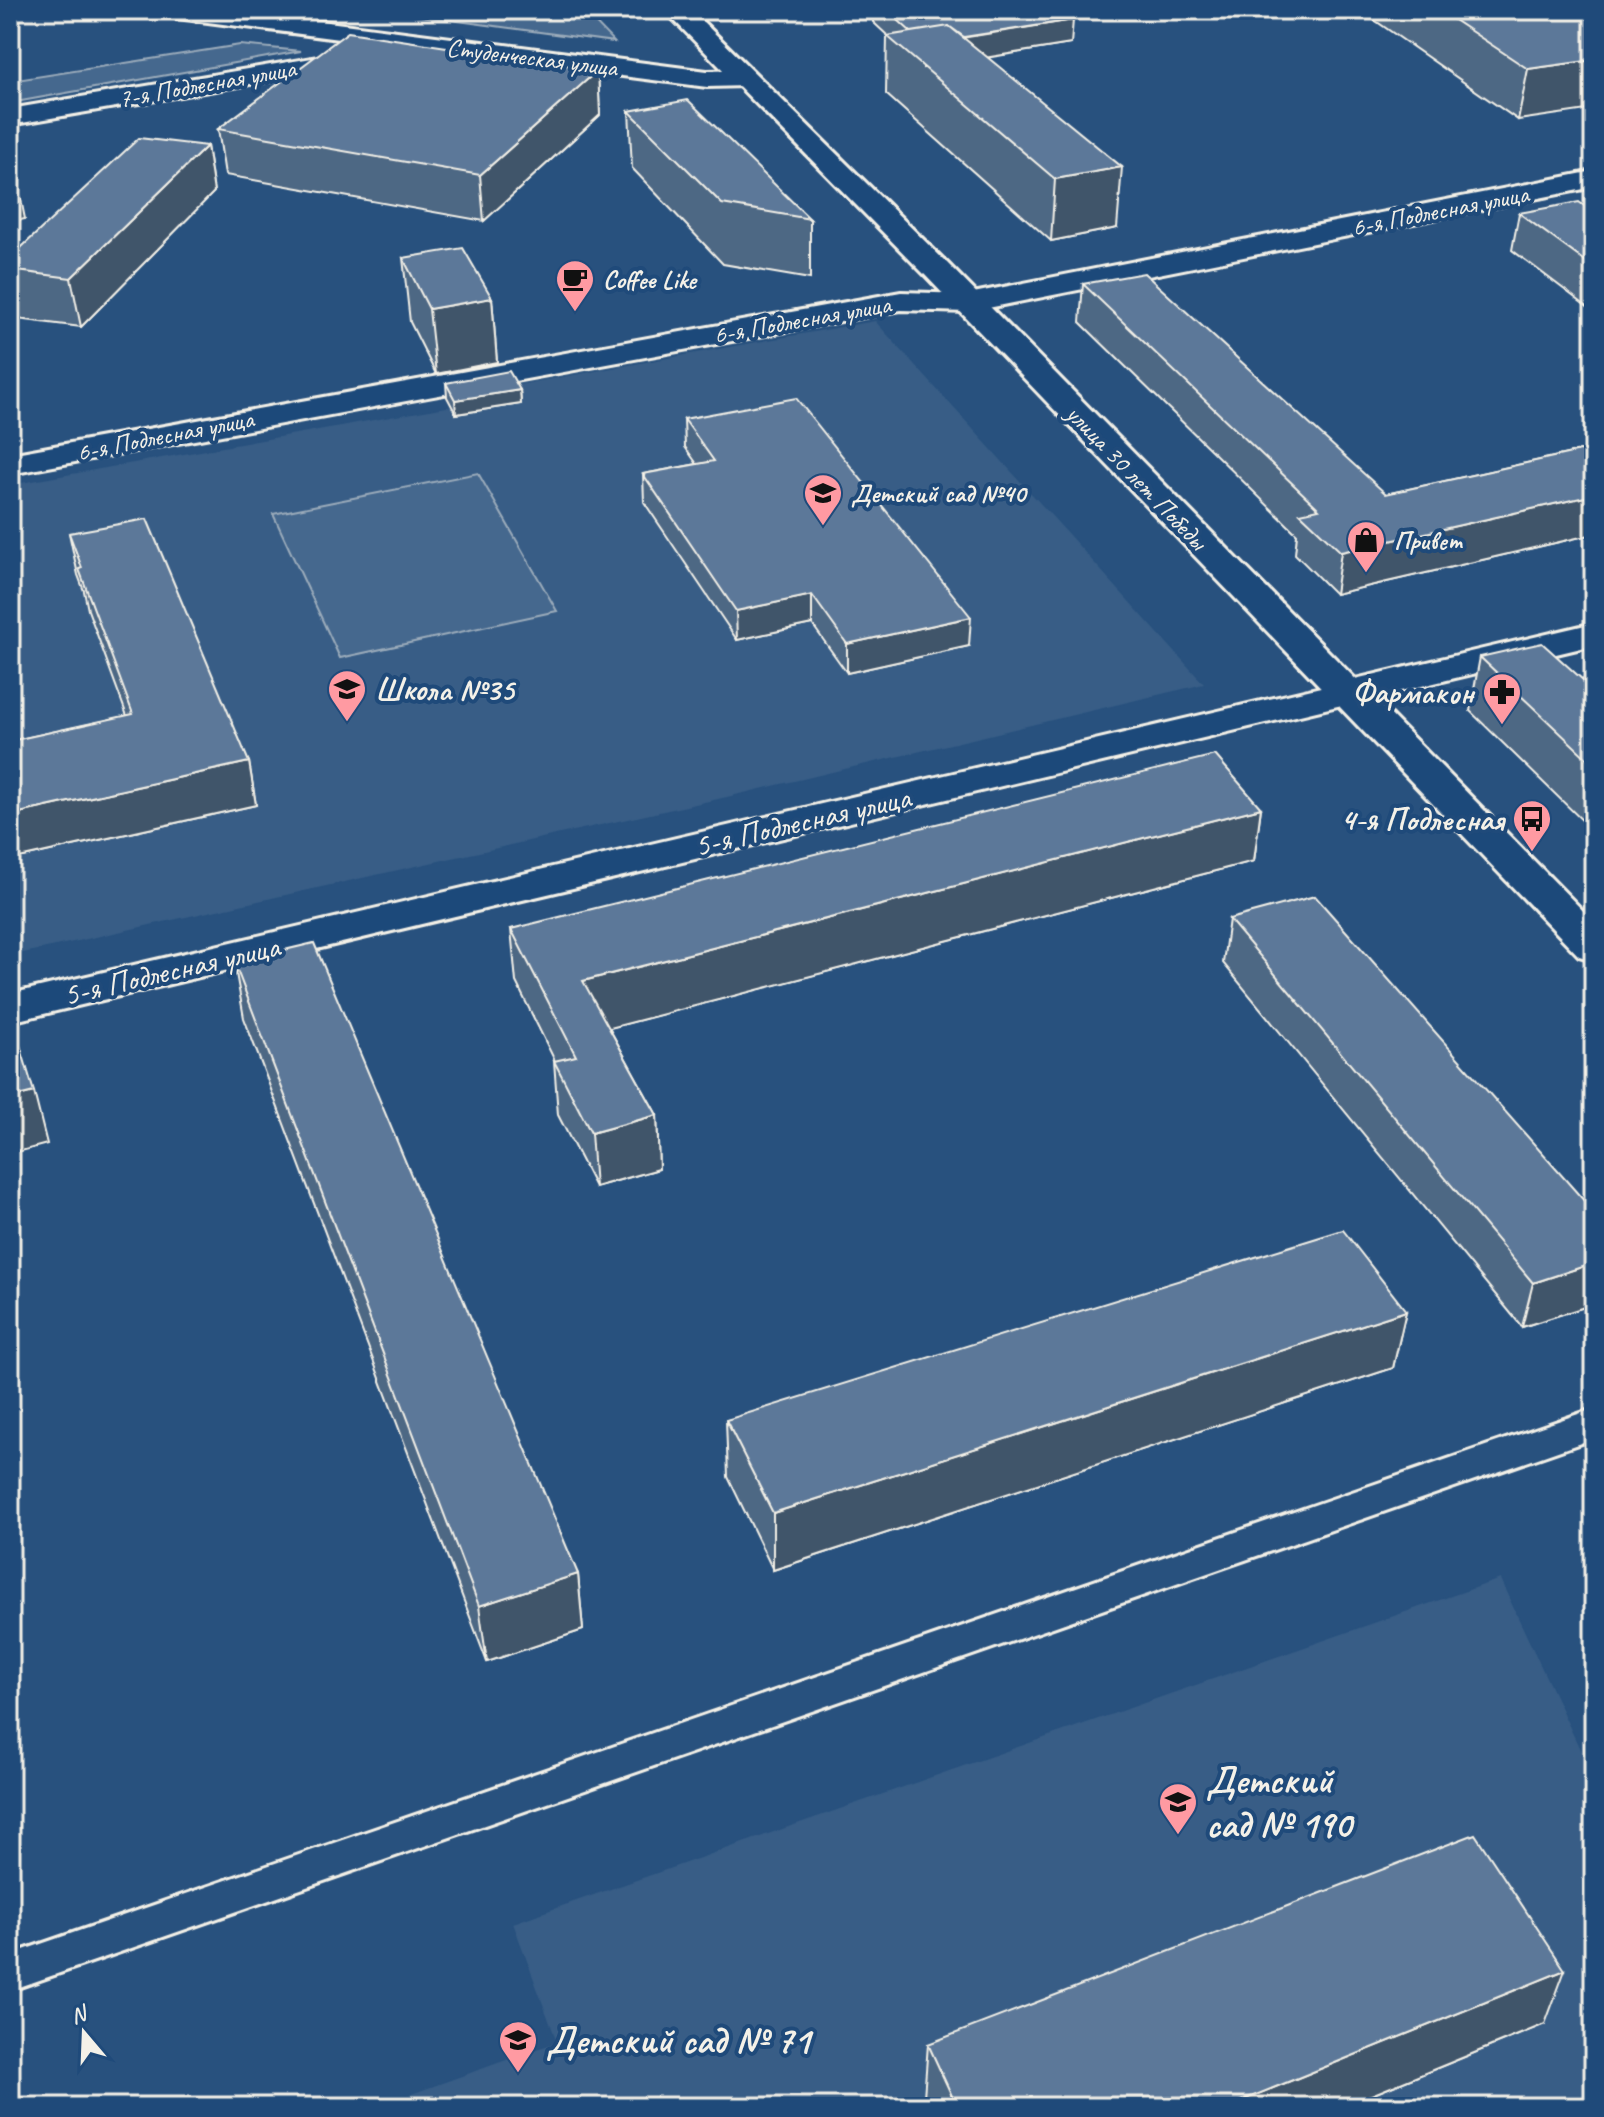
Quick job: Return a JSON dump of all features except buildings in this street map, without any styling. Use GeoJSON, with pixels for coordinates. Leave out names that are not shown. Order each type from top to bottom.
{"type":"FeatureCollection","features":[{"type":"Feature","properties":{"kind":"street","name":"Студенческая улица"},"geometry":{"type":"LineString","coordinates":[[177,10],[707,79],[746,78]]}},
{"type":"Feature","properties":{"kind":"street","name":"улица 30 лет Победы"},"geometry":{"type":"LineString","coordinates":[[677,10],[968,303],[1594,947]]}},
{"type":"Feature","properties":{"kind":"street","name":"7-я Подлесная улица"},"geometry":{"type":"LineString","coordinates":[[10,117],[320,64],[401,40]]}},
{"type":"Feature","properties":{"kind":"street","name":"6-я Подлесная улица"},"geometry":{"type":"LineString","coordinates":[[10,464],[901,301],[968,303],[1594,179]]}},
{"type":"Feature","properties":{"kind":"street","name":"5-я Подлесная улица"},"geometry":{"type":"LineString","coordinates":[[10,1008],[1594,634]]}},
{"type":"Feature","properties":{"kind":"shaded area"},"geometry":{"type":"Polygon","coordinates":[[[376,10],[583,10],[614,42],[376,10]]]}},
{"type":"Feature","properties":{"kind":"shaded area"},"geometry":{"type":"Polygon","coordinates":[[[240,45],[301,51],[10,103],[10,81],[240,45]]]}},
{"type":"Feature","properties":{"kind":"shaded area"},"geometry":{"type":"Polygon","coordinates":[[[875,321],[1204,684],[727,797],[10,956],[10,485],[452,406],[457,414],[520,404],[511,386],[875,321]]]}},
{"type":"Feature","properties":{"kind":"shaded area"},"geometry":{"type":"Polygon","coordinates":[[[478,473],[557,611],[340,658],[273,514],[478,473]]]}},
{"type":"Feature","properties":{"kind":"shaded area","name":"Детский сад № 190"},"geometry":{"type":"Polygon","coordinates":[[[1500,1579],[1594,1779],[1594,1893],[1591,1895],[1594,1900],[1594,2107],[375,2107],[557,2042],[513,1923],[1500,1579]]]}},
{"type":"Feature","properties":{"kind":"tram line"},"geometry":{"type":"LineString","coordinates":[[10,1953],[1594,1407]]}},
{"type":"Feature","properties":{"kind":"tram line"},"geometry":{"type":"LineString","coordinates":[[10,1992],[1594,1440]]}},
{"type":"Feature","properties":{"kind":"place","name":"Coffee Like"},"geometry":{"type":"Point","coordinates":[575,313]}},
{"type":"Feature","properties":{"kind":"place","name":"Детский сад №40"},"geometry":{"type":"Point","coordinates":[823,527]}},
{"type":"Feature","properties":{"kind":"place","name":"Привет"},"geometry":{"type":"Point","coordinates":[1366,574]}},
{"type":"Feature","properties":{"kind":"place","name":"Школа №35"},"geometry":{"type":"Point","coordinates":[347,723]}},
{"type":"Feature","properties":{"kind":"place","name":"Фармакон"},"geometry":{"type":"Point","coordinates":[1502,726]}},
{"type":"Feature","properties":{"kind":"place","name":"4-я Подлесная"},"geometry":{"type":"Point","coordinates":[1532,853]}},
{"type":"Feature","properties":{"kind":"place","name":"Детский сад № 190"},"geometry":{"type":"Point","coordinates":[1178,1836]}},
{"type":"Feature","properties":{"kind":"place","name":"Детский сад № 71"},"geometry":{"type":"Point","coordinates":[518,2074]}}]}
